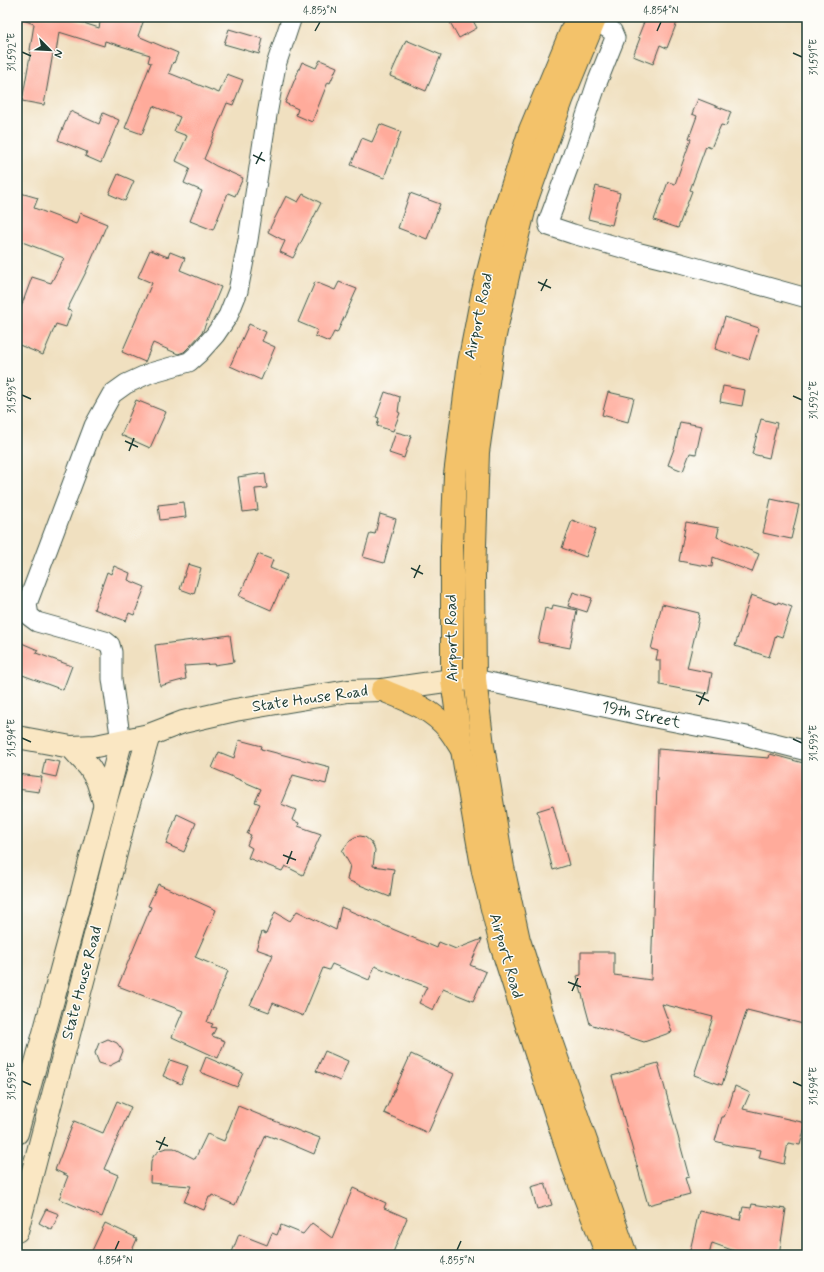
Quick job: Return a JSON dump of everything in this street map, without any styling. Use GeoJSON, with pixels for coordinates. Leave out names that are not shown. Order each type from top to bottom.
{"type":"FeatureCollection","features":[{"type":"Feature","properties":{"kind":"main road","name":"Airport Road"},"geometry":{"type":"LineString","coordinates":[[589,18],[527,199],[494,340],[478,452],[474,576],[475,679],[483,746],[500,852],[519,940],[552,1044],[607,1255]]}},
{"type":"Feature","properties":{"kind":"main road","name":"Airport Road"},"geometry":{"type":"LineString","coordinates":[[589,18],[530,130],[500,220],[482,295],[469,363],[455,475],[452,546],[452,680],[462,750],[483,872],[501,944],[524,1017],[582,1160],[626,1255]]}},
{"type":"Feature","properties":{"kind":"main road","name":"State House Road"},"geometry":{"type":"LineString","coordinates":[[17,737],[71,747],[96,746],[149,735],[183,722],[235,710],[348,691],[382,690],[452,680],[475,679]]}},
{"type":"Feature","properties":{"kind":"main road"},"geometry":{"type":"LineString","coordinates":[[382,690],[418,705],[436,717],[449,730],[462,750]]}},
{"type":"Feature","properties":{"kind":"main road","name":"State House Road"},"geometry":{"type":"LineString","coordinates":[[18,1223],[103,905],[127,809],[149,735]]}},
{"type":"Feature","properties":{"kind":"main road"},"geometry":{"type":"LineString","coordinates":[[17,1133],[121,742]]}},
{"type":"Feature","properties":{"kind":"main road"},"geometry":{"type":"LineString","coordinates":[[71,747],[97,780],[105,805]]}},
{"type":"Feature","properties":{"kind":"street"},"geometry":{"type":"LineString","coordinates":[[121,742],[112,679],[112,652],[110,645],[105,641],[37,622],[28,616],[27,604],[94,426],[112,394],[126,384],[150,373],[189,362],[215,336],[228,316],[238,291],[248,240],[276,65],[292,17]]}},
{"type":"Feature","properties":{"kind":"street"},"geometry":{"type":"LineString","coordinates":[[589,18],[612,31],[615,38],[597,83],[548,222],[549,226],[733,279],[807,298]]}},
{"type":"Feature","properties":{"kind":"street","name":"19th Street"},"geometry":{"type":"LineString","coordinates":[[475,679],[807,749]]}},
{"type":"Feature","properties":{"kind":"building"},"geometry":{"type":"Polygon","coordinates":[[[23,17],[65,17],[99,28],[101,17],[145,17],[138,36],[178,53],[169,73],[219,93],[227,74],[243,80],[233,105],[227,103],[204,159],[243,178],[235,196],[228,193],[213,230],[190,221],[202,191],[184,183],[190,168],[176,161],[187,136],[174,131],[180,117],[153,106],[142,134],[125,128],[151,63],[148,62],[150,55],[105,41],[104,46],[59,32],[56,53],[53,53],[44,105],[22,101],[34,24],[23,20],[23,17]]]}},
{"type":"Feature","properties":{"kind":"building"},"geometry":{"type":"Polygon","coordinates":[[[447,17],[471,17],[477,28],[459,38],[447,17]]]}},
{"type":"Feature","properties":{"kind":"building"},"geometry":{"type":"Polygon","coordinates":[[[646,17],[679,17],[667,48],[660,45],[653,64],[633,56],[640,38],[638,37],[646,17]]]}},
{"type":"Feature","properties":{"kind":"building"},"geometry":{"type":"Polygon","coordinates":[[[229,29],[263,39],[259,54],[224,44],[229,29]]]}},
{"type":"Feature","properties":{"kind":"building"},"geometry":{"type":"Polygon","coordinates":[[[406,40],[441,55],[426,91],[390,76],[406,40]]]}},
{"type":"Feature","properties":{"kind":"building"},"geometry":{"type":"Polygon","coordinates":[[[320,60],[337,67],[330,83],[328,82],[312,122],[296,115],[298,109],[285,103],[302,62],[316,68],[320,60]]]}},
{"type":"Feature","properties":{"kind":"building"},"geometry":{"type":"Polygon","coordinates":[[[698,99],[731,112],[726,126],[721,125],[711,148],[706,146],[690,190],[692,191],[678,228],[654,220],[668,182],[675,184],[691,139],[689,138],[697,116],[692,114],[698,99]]]}},
{"type":"Feature","properties":{"kind":"building"},"geometry":{"type":"Polygon","coordinates":[[[70,111],[99,124],[103,113],[119,120],[101,163],[85,156],[87,152],[58,140],[70,111]]]}},
{"type":"Feature","properties":{"kind":"building"},"geometry":{"type":"Polygon","coordinates":[[[380,124],[401,132],[384,178],[351,165],[362,138],[372,142],[380,124]]]}},
{"type":"Feature","properties":{"kind":"building"},"geometry":{"type":"Polygon","coordinates":[[[118,174],[134,181],[125,201],[109,194],[118,174]]]}},
{"type":"Feature","properties":{"kind":"building"},"geometry":{"type":"Polygon","coordinates":[[[596,186],[620,193],[612,225],[588,219],[596,186]]]}},
{"type":"Feature","properties":{"kind":"building"},"geometry":{"type":"Polygon","coordinates":[[[17,192],[38,198],[34,208],[76,224],[80,213],[107,224],[87,270],[67,310],[72,311],[66,327],[56,324],[43,355],[17,344],[17,318],[32,277],[51,283],[64,258],[17,240],[17,192]]]}},
{"type":"Feature","properties":{"kind":"building"},"geometry":{"type":"Polygon","coordinates":[[[410,193],[440,204],[427,239],[398,228],[410,193]]]}},
{"type":"Feature","properties":{"kind":"building"},"geometry":{"type":"Polygon","coordinates":[[[303,194],[321,203],[293,258],[280,252],[285,241],[268,232],[286,196],[298,202],[303,194]]]}},
{"type":"Feature","properties":{"kind":"building"},"geometry":{"type":"Polygon","coordinates":[[[150,250],[168,257],[170,252],[185,258],[180,270],[221,287],[202,333],[184,352],[178,354],[153,343],[145,362],[122,352],[152,283],[138,277],[150,250]]]}},
{"type":"Feature","properties":{"kind":"building"},"geometry":{"type":"Polygon","coordinates":[[[315,282],[335,290],[339,282],[357,289],[337,333],[334,332],[329,342],[315,336],[317,330],[298,322],[315,282]]]}},
{"type":"Feature","properties":{"kind":"building"},"geometry":{"type":"Polygon","coordinates":[[[725,317],[759,328],[749,360],[715,349],[725,317]]]}},
{"type":"Feature","properties":{"kind":"building"},"geometry":{"type":"Polygon","coordinates":[[[249,324],[266,332],[262,341],[275,347],[261,380],[230,366],[249,324]]]}},
{"type":"Feature","properties":{"kind":"building"},"geometry":{"type":"Polygon","coordinates":[[[723,386],[745,390],[742,406],[720,402],[723,386]]]}},
{"type":"Feature","properties":{"kind":"building"},"geometry":{"type":"Polygon","coordinates":[[[385,392],[400,397],[398,412],[400,413],[393,431],[377,426],[379,418],[376,417],[385,392]]]}},
{"type":"Feature","properties":{"kind":"building"},"geometry":{"type":"Polygon","coordinates":[[[608,392],[634,398],[628,422],[602,415],[608,392]]]}},
{"type":"Feature","properties":{"kind":"building"},"geometry":{"type":"Polygon","coordinates":[[[136,400],[166,412],[150,448],[121,435],[136,400]]]}},
{"type":"Feature","properties":{"kind":"building"},"geometry":{"type":"Polygon","coordinates":[[[761,419],[777,423],[769,458],[752,454],[761,419]]]}},
{"type":"Feature","properties":{"kind":"building"},"geometry":{"type":"Polygon","coordinates":[[[680,422],[702,426],[696,454],[690,453],[683,471],[668,465],[675,446],[680,422]]]}},
{"type":"Feature","properties":{"kind":"building"},"geometry":{"type":"Polygon","coordinates":[[[396,432],[411,436],[404,458],[389,453],[396,432]]]}},
{"type":"Feature","properties":{"kind":"building"},"geometry":{"type":"Polygon","coordinates":[[[265,473],[267,488],[255,489],[258,510],[243,512],[238,477],[265,473]]]}},
{"type":"Feature","properties":{"kind":"building"},"geometry":{"type":"Polygon","coordinates":[[[771,499],[799,505],[791,539],[763,533],[771,499]]]}},
{"type":"Feature","properties":{"kind":"building"},"geometry":{"type":"Polygon","coordinates":[[[184,502],[186,517],[160,520],[158,505],[184,502]]]}},
{"type":"Feature","properties":{"kind":"building"},"geometry":{"type":"Polygon","coordinates":[[[380,514],[396,519],[384,563],[363,557],[370,533],[375,534],[380,514]]]}},
{"type":"Feature","properties":{"kind":"building"},"geometry":{"type":"Polygon","coordinates":[[[572,520],[596,529],[586,557],[562,548],[572,520]]]}},
{"type":"Feature","properties":{"kind":"building"},"geometry":{"type":"Polygon","coordinates":[[[686,522],[719,528],[717,537],[759,554],[752,572],[713,557],[712,567],[679,561],[686,522]]]}},
{"type":"Feature","properties":{"kind":"building"},"geometry":{"type":"Polygon","coordinates":[[[258,554],[273,560],[270,568],[287,575],[271,610],[239,596],[258,554]]]}},
{"type":"Feature","properties":{"kind":"building"},"geometry":{"type":"Polygon","coordinates":[[[188,564],[201,568],[194,594],[180,589],[188,564]]]}},
{"type":"Feature","properties":{"kind":"building"},"geometry":{"type":"Polygon","coordinates":[[[114,566],[130,573],[128,580],[145,587],[134,615],[129,613],[126,621],[94,609],[107,572],[111,574],[114,566]]]}},
{"type":"Feature","properties":{"kind":"building"},"geometry":{"type":"Polygon","coordinates":[[[573,592],[592,598],[587,612],[568,606],[573,592]]]}},
{"type":"Feature","properties":{"kind":"building"},"geometry":{"type":"Polygon","coordinates":[[[751,595],[777,604],[778,602],[792,607],[782,637],[776,635],[769,657],[735,646],[751,595]]]}},
{"type":"Feature","properties":{"kind":"building"},"geometry":{"type":"Polygon","coordinates":[[[662,604],[699,613],[687,668],[712,673],[708,694],[660,685],[660,660],[656,660],[658,651],[651,649],[662,604]]]}},
{"type":"Feature","properties":{"kind":"building"},"geometry":{"type":"Polygon","coordinates":[[[553,605],[577,610],[570,648],[538,642],[545,608],[552,610],[553,605]]]}},
{"type":"Feature","properties":{"kind":"building"},"geometry":{"type":"Polygon","coordinates":[[[230,635],[234,662],[214,665],[184,666],[186,679],[160,686],[155,645],[230,635]]]}},
{"type":"Feature","properties":{"kind":"building"},"geometry":{"type":"Polygon","coordinates":[[[17,641],[38,650],[36,653],[72,666],[63,690],[17,673],[17,641]]]}},
{"type":"Feature","properties":{"kind":"building"},"geometry":{"type":"Polygon","coordinates":[[[239,740],[262,746],[261,749],[330,767],[326,784],[293,775],[281,804],[296,810],[292,820],[299,823],[298,826],[321,834],[303,875],[285,866],[282,871],[248,858],[252,848],[247,845],[251,835],[247,834],[260,804],[255,802],[261,789],[212,768],[219,752],[234,758],[239,740]]]}},
{"type":"Feature","properties":{"kind":"building"},"geometry":{"type":"Polygon","coordinates":[[[658,749],[769,758],[770,754],[807,764],[807,1025],[747,1010],[722,1085],[694,1075],[713,1017],[662,1004],[672,1032],[644,1042],[590,1024],[577,976],[581,975],[581,952],[614,952],[614,975],[651,980],[658,749]]]}},
{"type":"Feature","properties":{"kind":"building"},"geometry":{"type":"Polygon","coordinates":[[[45,759],[60,762],[56,777],[42,774],[45,759]]]}},
{"type":"Feature","properties":{"kind":"building"},"geometry":{"type":"Polygon","coordinates":[[[17,774],[42,777],[39,792],[17,789],[17,774]]]}},
{"type":"Feature","properties":{"kind":"building"},"geometry":{"type":"Polygon","coordinates":[[[553,806],[569,865],[553,870],[537,811],[553,806]]]}},
{"type":"Feature","properties":{"kind":"building"},"geometry":{"type":"Polygon","coordinates":[[[177,814],[196,823],[184,852],[166,844],[177,814]]]}},
{"type":"Feature","properties":{"kind":"building"},"geometry":{"type":"Polygon","coordinates":[[[360,836],[365,837],[373,845],[375,850],[373,866],[394,869],[390,897],[347,880],[350,865],[342,851],[350,840],[360,836]]]}},
{"type":"Feature","properties":{"kind":"building"},"geometry":{"type":"Polygon","coordinates":[[[158,884],[216,910],[195,957],[228,971],[207,1022],[213,1024],[211,1027],[216,1028],[212,1036],[225,1041],[218,1058],[172,1037],[183,1011],[118,986],[151,907],[148,906],[158,884]]]}},
{"type":"Feature","properties":{"kind":"building"},"geometry":{"type":"Polygon","coordinates":[[[341,907],[437,948],[439,942],[456,949],[482,939],[470,965],[486,972],[473,1001],[443,989],[433,1010],[419,1003],[427,987],[375,966],[369,980],[332,964],[329,970],[323,968],[303,1016],[273,1003],[269,1012],[250,1005],[273,955],[256,949],[262,932],[266,934],[275,912],[290,921],[297,911],[336,930],[341,907]]]}},
{"type":"Feature","properties":{"kind":"building"},"geometry":{"type":"Polygon","coordinates":[[[108,1039],[117,1043],[123,1051],[119,1061],[109,1066],[99,1063],[95,1053],[99,1043],[108,1039]]]}},
{"type":"Feature","properties":{"kind":"building"},"geometry":{"type":"Polygon","coordinates":[[[325,1051],[348,1061],[340,1081],[316,1071],[325,1051]]]}},
{"type":"Feature","properties":{"kind":"building"},"geometry":{"type":"Polygon","coordinates":[[[411,1054],[454,1074],[428,1133],[384,1113],[411,1054]]]}},
{"type":"Feature","properties":{"kind":"building"},"geometry":{"type":"Polygon","coordinates":[[[206,1057],[243,1073],[237,1087],[200,1072],[206,1057]]]}},
{"type":"Feature","properties":{"kind":"building"},"geometry":{"type":"Polygon","coordinates":[[[170,1060],[188,1066],[181,1084],[163,1076],[170,1060]]]}},
{"type":"Feature","properties":{"kind":"building"},"geometry":{"type":"Polygon","coordinates":[[[658,1063],[689,1177],[685,1178],[690,1194],[648,1205],[612,1076],[658,1063]]]}},
{"type":"Feature","properties":{"kind":"building"},"geometry":{"type":"Polygon","coordinates":[[[735,1086],[750,1093],[743,1109],[806,1123],[800,1145],[788,1143],[784,1164],[759,1158],[761,1150],[733,1146],[715,1141],[722,1117],[724,1117],[729,1106],[735,1086]]]}},
{"type":"Feature","properties":{"kind":"building"},"geometry":{"type":"Polygon","coordinates":[[[117,1101],[131,1107],[104,1169],[118,1175],[102,1217],[59,1199],[68,1176],[55,1170],[74,1121],[103,1133],[117,1101]]]}},
{"type":"Feature","properties":{"kind":"building"},"geometry":{"type":"Polygon","coordinates":[[[238,1106],[320,1138],[314,1154],[266,1135],[235,1205],[212,1195],[209,1197],[204,1210],[184,1202],[191,1186],[150,1183],[151,1161],[154,1155],[160,1150],[174,1148],[195,1159],[207,1134],[224,1141],[238,1106]]]}},
{"type":"Feature","properties":{"kind":"building"},"geometry":{"type":"Polygon","coordinates":[[[545,1183],[552,1205],[537,1209],[531,1187],[545,1183]]]}},
{"type":"Feature","properties":{"kind":"building"},"geometry":{"type":"Polygon","coordinates":[[[353,1188],[386,1203],[384,1208],[407,1218],[392,1255],[231,1255],[239,1234],[267,1245],[272,1233],[277,1235],[281,1225],[303,1234],[312,1223],[332,1238],[353,1188]]]}},
{"type":"Feature","properties":{"kind":"building"},"geometry":{"type":"Polygon","coordinates":[[[752,1204],[786,1209],[779,1255],[746,1255],[712,1243],[709,1255],[689,1255],[699,1211],[740,1220],[743,1207],[751,1208],[752,1204]]]}},
{"type":"Feature","properties":{"kind":"building"},"geometry":{"type":"Polygon","coordinates":[[[46,1209],[59,1214],[52,1230],[39,1223],[46,1209]]]}},
{"type":"Feature","properties":{"kind":"building"},"geometry":{"type":"Polygon","coordinates":[[[105,1223],[137,1239],[130,1255],[90,1255],[105,1223]]]}}]}
